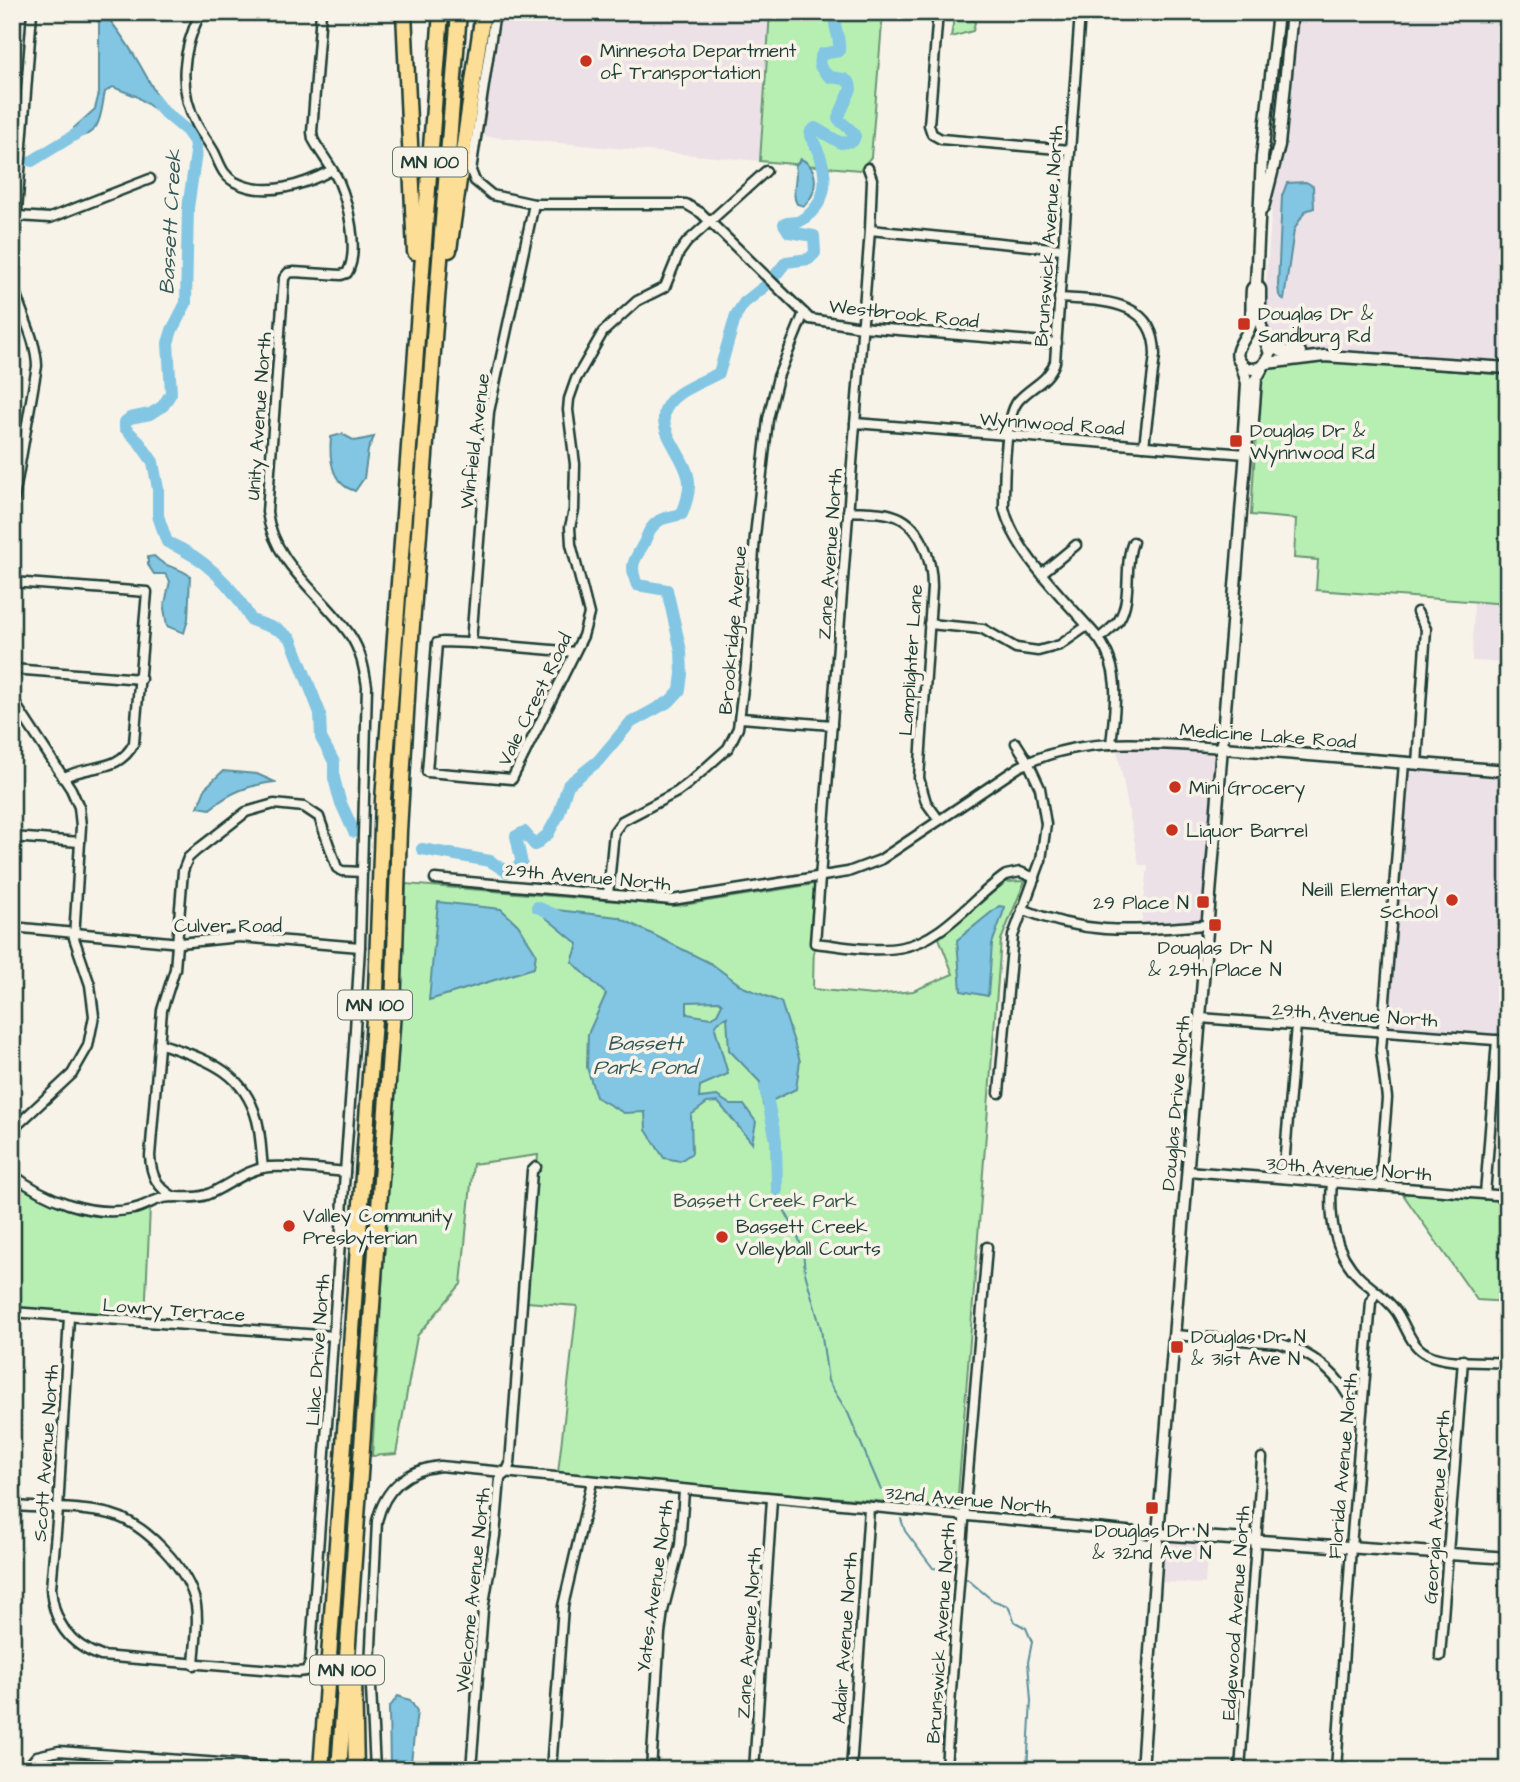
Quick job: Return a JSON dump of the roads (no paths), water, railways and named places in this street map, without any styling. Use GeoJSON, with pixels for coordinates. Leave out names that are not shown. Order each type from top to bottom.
{"type":"FeatureCollection","features":[{"type":"Feature","properties":{"kind":"highway"},"geometry":{"type":"LineString","coordinates":[[404,12],[418,311]]}},
{"type":"Feature","properties":{"kind":"highway","name":"MN 100"},"geometry":{"type":"LineString","coordinates":[[321,1770],[376,991],[383,800],[441,12]]}},
{"type":"Feature","properties":{"kind":"highway","name":"MN 100"},"geometry":{"type":"LineString","coordinates":[[339,1770],[393,1011],[404,742],[459,12]]}},
{"type":"Feature","properties":{"kind":"highway"},"geometry":{"type":"LineString","coordinates":[[437,285],[448,254],[483,12]]}},
{"type":"Feature","properties":{"kind":"highway"},"geometry":{"type":"LineString","coordinates":[[354,1571],[357,1625],[354,1681],[356,1770]]}},
{"type":"Feature","properties":{"kind":"highway"},"geometry":{"type":"LineString","coordinates":[[315,1770],[326,1699]]}},
{"type":"Feature","properties":{"kind":"street"},"geometry":{"type":"LineString","coordinates":[[12,510],[37,366],[37,352],[14,295],[12,278],[32,12]]}},
{"type":"Feature","properties":{"kind":"street"},"geometry":{"type":"LineString","coordinates":[[201,12],[186,54],[185,90],[196,123],[225,175],[236,183],[261,189],[282,188],[332,170]]}},
{"type":"Feature","properties":{"kind":"street","name":"Unity Avenue North"},"geometry":{"type":"LineString","coordinates":[[321,12],[312,132],[313,139],[343,191],[351,228],[351,267],[347,273],[341,275],[294,272],[288,273],[284,278],[267,505],[269,525],[278,550],[350,635],[364,667],[367,686],[360,947]]}},
{"type":"Feature","properties":{"kind":"street","name":"Westbrook Road"},"geometry":{"type":"LineString","coordinates":[[495,12],[471,171],[475,181],[492,195],[534,204],[677,203],[694,208],[810,319],[862,327],[1057,342]]}},
{"type":"Feature","properties":{"kind":"street"},"geometry":{"type":"LineString","coordinates":[[938,12],[929,125],[932,134],[941,139],[1070,150]]}},
{"type":"Feature","properties":{"kind":"street","name":"Brunswick Avenue North"},"geometry":{"type":"LineString","coordinates":[[1080,12],[1057,342],[1052,371],[1014,407],[1008,435],[1004,494],[1007,522],[1020,546],[1099,639],[1109,656],[1115,676],[1111,744]]}},
{"type":"Feature","properties":{"kind":"street","name":"Douglas Drive North"},"geometry":{"type":"LineString","coordinates":[[1142,1770],[1158,1534],[1246,454],[1247,439],[1244,431],[1247,383],[1237,351],[1251,322],[1252,289],[1256,284],[1262,157],[1278,12]]}},
{"type":"Feature","properties":{"kind":"street","name":"Douglas Drive North"},"geometry":{"type":"LineString","coordinates":[[1261,215],[1279,145],[1292,12]]}},
{"type":"Feature","properties":{"kind":"street","name":"Zane Avenue North"},"geometry":{"type":"LineString","coordinates":[[868,168],[872,179],[870,230],[815,943],[890,949],[904,947],[935,933],[1006,875],[1020,872],[1035,878]]}},
{"type":"Feature","properties":{"kind":"street","name":"Vale Crest Road"},"geometry":{"type":"LineString","coordinates":[[471,643],[437,643],[427,772],[512,779],[583,636],[589,614],[571,544],[575,464],[568,410],[572,389],[603,332],[637,301],[665,287],[679,253],[687,242],[766,171]]}},
{"type":"Feature","properties":{"kind":"street"},"geometry":{"type":"LineString","coordinates":[[17,216],[50,218],[150,179]]}},
{"type":"Feature","properties":{"kind":"street","name":"Winfield Avenue"},"geometry":{"type":"LineString","coordinates":[[471,643],[489,412],[534,204]]}},
{"type":"Feature","properties":{"kind":"street"},"geometry":{"type":"LineString","coordinates":[[870,230],[1062,249]]}},
{"type":"Feature","properties":{"kind":"street","name":"Douglas Drive North"},"geometry":{"type":"LineString","coordinates":[[1247,439],[1252,432],[1256,379],[1270,354],[1260,323],[1260,289],[1256,284]]}},
{"type":"Feature","properties":{"kind":"street"},"geometry":{"type":"LineString","coordinates":[[1059,298],[1121,305],[1140,316],[1147,326],[1155,343],[1144,446]]}},
{"type":"Feature","properties":{"kind":"street","name":"Brookridge Avenue"},"geometry":{"type":"LineString","coordinates":[[608,894],[614,832],[617,826],[677,792],[720,756],[734,738],[741,718],[755,536],[768,419],[778,377],[804,313]]}},
{"type":"Feature","properties":{"kind":"street"},"geometry":{"type":"LineString","coordinates":[[1243,340],[1257,336],[1282,351],[1314,352],[1324,356]]}},
{"type":"Feature","properties":{"kind":"street"},"geometry":{"type":"LineString","coordinates":[[1241,363],[1252,369],[1265,364],[1324,356],[1508,368]]}},
{"type":"Feature","properties":{"kind":"street","name":"Wynnwood Road"},"geometry":{"type":"LineString","coordinates":[[855,424],[1246,454]]}},
{"type":"Feature","properties":{"kind":"street","name":"Lamplighter Lane"},"geometry":{"type":"LineString","coordinates":[[848,511],[895,516],[916,533],[927,552],[932,573],[919,778],[926,802],[939,820]]}},
{"type":"Feature","properties":{"kind":"street"},"geometry":{"type":"LineString","coordinates":[[1099,639],[1122,614],[1128,557],[1133,542]]}},
{"type":"Feature","properties":{"kind":"street"},"geometry":{"type":"LineString","coordinates":[[1042,573],[1076,545]]}},
{"type":"Feature","properties":{"kind":"street"},"geometry":{"type":"LineString","coordinates":[[12,583],[147,592],[136,733],[130,752],[114,764],[63,778]]}},
{"type":"Feature","properties":{"kind":"street"},"geometry":{"type":"LineString","coordinates":[[1417,611],[1426,629],[1417,764]]}},
{"type":"Feature","properties":{"kind":"street"},"geometry":{"type":"LineString","coordinates":[[929,624],[983,629],[1016,648],[1038,651],[1060,646],[1087,626]]}},
{"type":"Feature","properties":{"kind":"street"},"geometry":{"type":"LineString","coordinates":[[471,643],[575,652]]}},
{"type":"Feature","properties":{"kind":"street"},"geometry":{"type":"LineString","coordinates":[[12,669],[141,679]]}},
{"type":"Feature","properties":{"kind":"street"},"geometry":{"type":"LineString","coordinates":[[12,699],[79,807],[80,842],[74,933],[93,1000],[94,1016],[88,1046],[81,1061],[61,1086],[12,1130]]}},
{"type":"Feature","properties":{"kind":"street"},"geometry":{"type":"LineString","coordinates":[[741,718],[832,724]]}},
{"type":"Feature","properties":{"kind":"street"},"geometry":{"type":"LineString","coordinates":[[999,1093],[1013,936],[1041,860],[1046,824],[1040,788],[1016,743]]}},
{"type":"Feature","properties":{"kind":"street","name":"Medicine Lake Road"},"geometry":{"type":"LineString","coordinates":[[820,877],[872,864],[1028,762],[1068,749],[1146,743],[1508,771]]}},
{"type":"Feature","properties":{"kind":"street"},"geometry":{"type":"LineString","coordinates":[[1380,1186],[1387,1098],[1381,1061],[1382,1032],[1404,763]]}},
{"type":"Feature","properties":{"kind":"street"},"geometry":{"type":"LineString","coordinates":[[174,1197],[158,1185],[150,1167],[162,1010],[176,969],[183,872],[188,858],[246,812],[265,805],[296,805],[318,817],[337,868],[362,872]]}},
{"type":"Feature","properties":{"kind":"street"},"geometry":{"type":"LineString","coordinates":[[12,837],[80,842]]}},
{"type":"Feature","properties":{"kind":"street","name":"29th Avenue North"},"geometry":{"type":"LineString","coordinates":[[435,879],[673,900],[820,877]]}},
{"type":"Feature","properties":{"kind":"street"},"geometry":{"type":"LineString","coordinates":[[1022,909],[1071,926],[1096,930],[1122,931],[1207,925]]}},
{"type":"Feature","properties":{"kind":"street","name":"Culver Road"},"geometry":{"type":"LineString","coordinates":[[12,927],[190,943],[239,937],[360,947]]}},
{"type":"Feature","properties":{"kind":"street","name":"Lilac Drive North"},"geometry":{"type":"LineString","coordinates":[[306,1671],[310,1663],[360,947]]}},
{"type":"Feature","properties":{"kind":"street","name":"29th Avenue North"},"geometry":{"type":"LineString","coordinates":[[1199,1018],[1508,1041]]}},
{"type":"Feature","properties":{"kind":"street"},"geometry":{"type":"LineString","coordinates":[[1283,1178],[1296,1025]]}},
{"type":"Feature","properties":{"kind":"street"},"geometry":{"type":"LineString","coordinates":[[1485,1194],[1497,1040]]}},
{"type":"Feature","properties":{"kind":"street"},"geometry":{"type":"LineString","coordinates":[[159,1043],[211,1062],[246,1092],[257,1121],[263,1168]]}},
{"type":"Feature","properties":{"kind":"street","name":"Welcome Avenue North"},"geometry":{"type":"LineString","coordinates":[[471,1770],[483,1610],[495,1536],[500,1478],[510,1464],[532,1171],[536,1167]]}},
{"type":"Feature","properties":{"kind":"street"},"geometry":{"type":"LineString","coordinates":[[12,1174],[46,1195],[95,1209],[133,1209],[162,1198],[205,1195],[263,1168],[345,1172]]}},
{"type":"Feature","properties":{"kind":"street","name":"30th Avenue North"},"geometry":{"type":"LineString","coordinates":[[1187,1171],[1508,1196]]}},
{"type":"Feature","properties":{"kind":"street"},"geometry":{"type":"LineString","coordinates":[[1332,1182],[1330,1213],[1339,1249],[1350,1267],[1395,1310],[1421,1351],[1438,1358],[1508,1363]]}},
{"type":"Feature","properties":{"kind":"street","name":"Brunswick Avenue North"},"geometry":{"type":"LineString","coordinates":[[946,1770],[987,1247]]}},
{"type":"Feature","properties":{"kind":"street","name":"Florida Avenue North"},"geometry":{"type":"LineString","coordinates":[[1336,1770],[1362,1409],[1371,1302],[1376,1292]]}},
{"type":"Feature","properties":{"kind":"street","name":"Lowry Terrace"},"geometry":{"type":"LineString","coordinates":[[12,1312],[334,1336]]}},
{"type":"Feature","properties":{"kind":"street","name":"Scott Avenue North"},"geometry":{"type":"LineString","coordinates":[[69,1317],[51,1588],[60,1626],[78,1645],[101,1657],[306,1671]]}},
{"type":"Feature","properties":{"kind":"street"},"geometry":{"type":"LineString","coordinates":[[1174,1335],[1271,1342],[1295,1348],[1319,1362],[1331,1373],[1354,1405],[1362,1409]]}},
{"type":"Feature","properties":{"kind":"street","name":"Georgia Avenue North"},"geometry":{"type":"LineString","coordinates":[[1440,1656],[1463,1360]]}},
{"type":"Feature","properties":{"kind":"street","name":"Edgewood Avenue North"},"geometry":{"type":"LineString","coordinates":[[1240,1770],[1262,1458]]}},
{"type":"Feature","properties":{"kind":"street","name":"32nd Avenue North"},"geometry":{"type":"LineString","coordinates":[[375,1770],[370,1667],[377,1521],[381,1506],[399,1482],[426,1468],[440,1466],[1158,1534],[1508,1558]]}},
{"type":"Feature","properties":{"kind":"street"},"geometry":{"type":"LineString","coordinates":[[551,1770],[563,1606],[592,1482]]}},
{"type":"Feature","properties":{"kind":"street","name":"Yates Avenue North"},"geometry":{"type":"LineString","coordinates":[[650,1770],[660,1633],[680,1545],[684,1491]]}},
{"type":"Feature","properties":{"kind":"street","name":"Zane Avenue North"},"geometry":{"type":"LineString","coordinates":[[754,1770],[772,1499]]}},
{"type":"Feature","properties":{"kind":"street"},"geometry":{"type":"LineString","coordinates":[[12,1506],[111,1514],[127,1520],[153,1538],[181,1574],[195,1600],[197,1618],[194,1665]]}},
{"type":"Feature","properties":{"kind":"street","name":"Adair Avenue North"},"geometry":{"type":"LineString","coordinates":[[851,1770],[869,1508]]}},
{"type":"Feature","properties":{"kind":"street"},"geometry":{"type":"LineString","coordinates":[[25,1770],[37,1756],[59,1751],[292,1770]]}},
{"type":"Feature","properties":{"kind":"water"},"geometry":{"type":"Polygon","coordinates":[[[93,12],[103,12],[121,35],[164,109],[160,113],[136,96],[113,87],[105,92],[95,128],[83,136],[74,137],[74,128],[95,109],[99,93],[99,23],[93,12]]]}},
{"type":"Feature","properties":{"kind":"water"},"geometry":{"type":"Polygon","coordinates":[[[801,159],[811,168],[815,181],[809,201],[804,206],[797,204],[794,195],[795,166],[801,159]]]}},
{"type":"Feature","properties":{"kind":"water"},"geometry":{"type":"Polygon","coordinates":[[[1306,182],[1313,186],[1314,208],[1305,211],[1294,230],[1284,300],[1279,295],[1278,285],[1282,196],[1287,183],[1306,182]]]}},
{"type":"Feature","properties":{"kind":"water"},"geometry":{"type":"Polygon","coordinates":[[[342,434],[355,441],[374,437],[368,450],[364,478],[355,491],[336,476],[331,461],[331,437],[342,434]]]}},
{"type":"Feature","properties":{"kind":"water"},"geometry":{"type":"Polygon","coordinates":[[[154,556],[190,576],[188,619],[184,633],[167,626],[164,608],[170,581],[165,574],[154,574],[148,565],[148,557],[154,556]]]}},
{"type":"Feature","properties":{"kind":"water"},"geometry":{"type":"Polygon","coordinates":[[[223,771],[257,774],[275,782],[240,790],[210,809],[198,807],[206,787],[223,771]]]}},
{"type":"Feature","properties":{"kind":"water"},"geometry":{"type":"Polygon","coordinates":[[[438,902],[501,909],[518,925],[536,953],[534,968],[429,1000],[438,902]]]}},
{"type":"Feature","properties":{"kind":"water"},"geometry":{"type":"Polygon","coordinates":[[[999,906],[1005,907],[992,944],[988,996],[961,991],[957,940],[999,906]]]}},
{"type":"Feature","properties":{"kind":"water","name":"Bassett Park Pond"},"geometry":{"type":"Polygon","coordinates":[[[548,909],[618,917],[712,964],[743,987],[781,1002],[800,1061],[796,1089],[763,1105],[760,1082],[729,1050],[727,1017],[718,1022],[715,1028],[728,1074],[700,1086],[699,1098],[717,1096],[731,1105],[744,1105],[756,1122],[752,1143],[718,1102],[707,1103],[691,1115],[692,1153],[680,1161],[664,1158],[646,1130],[645,1112],[624,1113],[596,1097],[587,1067],[588,1034],[606,994],[572,962],[578,944],[545,917],[548,909]],[[719,1001],[687,1002],[687,1014],[711,1018],[717,1014],[722,1004],[719,1001]]]}},
{"type":"Feature","properties":{"kind":"water"},"geometry":{"type":"Polygon","coordinates":[[[398,1696],[410,1700],[417,1711],[410,1770],[390,1770],[389,1708],[398,1696]]]}},
{"type":"Feature","properties":{"kind":"waterway","name":"Bassett Creek"},"geometry":{"type":"LineString","coordinates":[[774,277],[786,262],[809,259],[815,253],[814,236],[789,232],[784,224],[798,222],[811,213],[823,193],[824,170],[810,136],[811,131],[815,128],[841,143],[853,141],[855,136],[838,118],[851,89],[850,83],[844,79],[830,77],[820,64],[822,54],[839,51],[835,12]]}},
{"type":"Feature","properties":{"kind":"waterway","name":"Bassett Creek"},"geometry":{"type":"LineString","coordinates":[[153,99],[186,130],[194,141],[196,153],[188,208],[186,303],[168,343],[171,393],[163,406],[150,414],[130,418],[125,422],[125,428],[153,462],[158,489],[158,516],[167,542],[193,556],[216,574],[236,596],[251,620],[279,630],[291,639],[320,713],[321,738],[334,762],[334,778],[340,801],[354,832]]}},
{"type":"Feature","properties":{"kind":"waterway","name":"Bassett Creek"},"geometry":{"type":"LineString","coordinates":[[32,161],[81,131],[86,125]]}},
{"type":"Feature","properties":{"kind":"waterway","name":"Bassett Creek"},"geometry":{"type":"LineString","coordinates":[[422,849],[490,861],[507,872],[522,864],[516,836],[524,832],[535,845],[548,834],[559,814],[568,785],[598,761],[630,723],[670,701],[680,690],[681,651],[667,590],[637,585],[633,572],[635,559],[652,528],[660,520],[682,514],[688,494],[686,471],[669,436],[664,414],[669,403],[680,393],[719,373],[736,315],[744,303],[764,287]]}},
{"type":"Feature","properties":{"kind":"waterway"},"geometry":{"type":"LineString","coordinates":[[537,907],[562,918]]}},
{"type":"Feature","properties":{"kind":"waterway"},"geometry":{"type":"LineString","coordinates":[[765,1087],[776,1141],[777,1190]]}},
{"type":"Feature","properties":{"kind":"waterway"},"geometry":{"type":"LineString","coordinates":[[777,1190],[778,1198],[803,1250],[805,1273],[821,1329],[828,1381],[848,1413],[881,1490]]}},
{"type":"Feature","properties":{"kind":"waterway"},"geometry":{"type":"LineString","coordinates":[[901,1519],[905,1531],[933,1568],[955,1571]]}},
{"type":"Feature","properties":{"kind":"waterway"},"geometry":{"type":"LineString","coordinates":[[967,1579],[992,1600],[1008,1606],[1015,1622],[1026,1628],[1032,1642],[1028,1662],[1031,1701],[1027,1770]]}},
{"type":"Feature","properties":{"kind":"place","name":"Minnesota Department of Transportation"},"geometry":{"type":"Point","coordinates":[586,61]}},
{"type":"Feature","properties":{"kind":"place","name":"Douglas Dr & Sandburg Rd"},"geometry":{"type":"Point","coordinates":[1244,324]}},
{"type":"Feature","properties":{"kind":"place","name":"Douglas Dr & Wynnwood Rd"},"geometry":{"type":"Point","coordinates":[1236,441]}},
{"type":"Feature","properties":{"kind":"place","name":"Mini Grocery"},"geometry":{"type":"Point","coordinates":[1175,787]}},
{"type":"Feature","properties":{"kind":"place","name":"Liquor Barrel"},"geometry":{"type":"Point","coordinates":[1172,830]}},
{"type":"Feature","properties":{"kind":"place","name":"Neill Elementary School"},"geometry":{"type":"Point","coordinates":[1452,900]}},
{"type":"Feature","properties":{"kind":"place","name":"29 Place N"},"geometry":{"type":"Point","coordinates":[1203,902]}},
{"type":"Feature","properties":{"kind":"place","name":"Douglas Dr N & 29th Place N"},"geometry":{"type":"Point","coordinates":[1215,925]}},
{"type":"Feature","properties":{"kind":"place","name":"Valley Community Presbyterian"},"geometry":{"type":"Point","coordinates":[289,1226]}},
{"type":"Feature","properties":{"kind":"place","name":"Bassett Creek Volleyball Courts"},"geometry":{"type":"Point","coordinates":[722,1237]}},
{"type":"Feature","properties":{"kind":"place","name":"Douglas Dr N & 31st Ave N"},"geometry":{"type":"Point","coordinates":[1177,1347]}},
{"type":"Feature","properties":{"kind":"place","name":"Douglas Dr N & 32nd Ave N"},"geometry":{"type":"Point","coordinates":[1152,1508]}},
{"type":"Feature","properties":{"kind":"park label","name":"Bassett Creek Park"},"geometry":{"type":"Point","coordinates":[765,1200]}}]}
